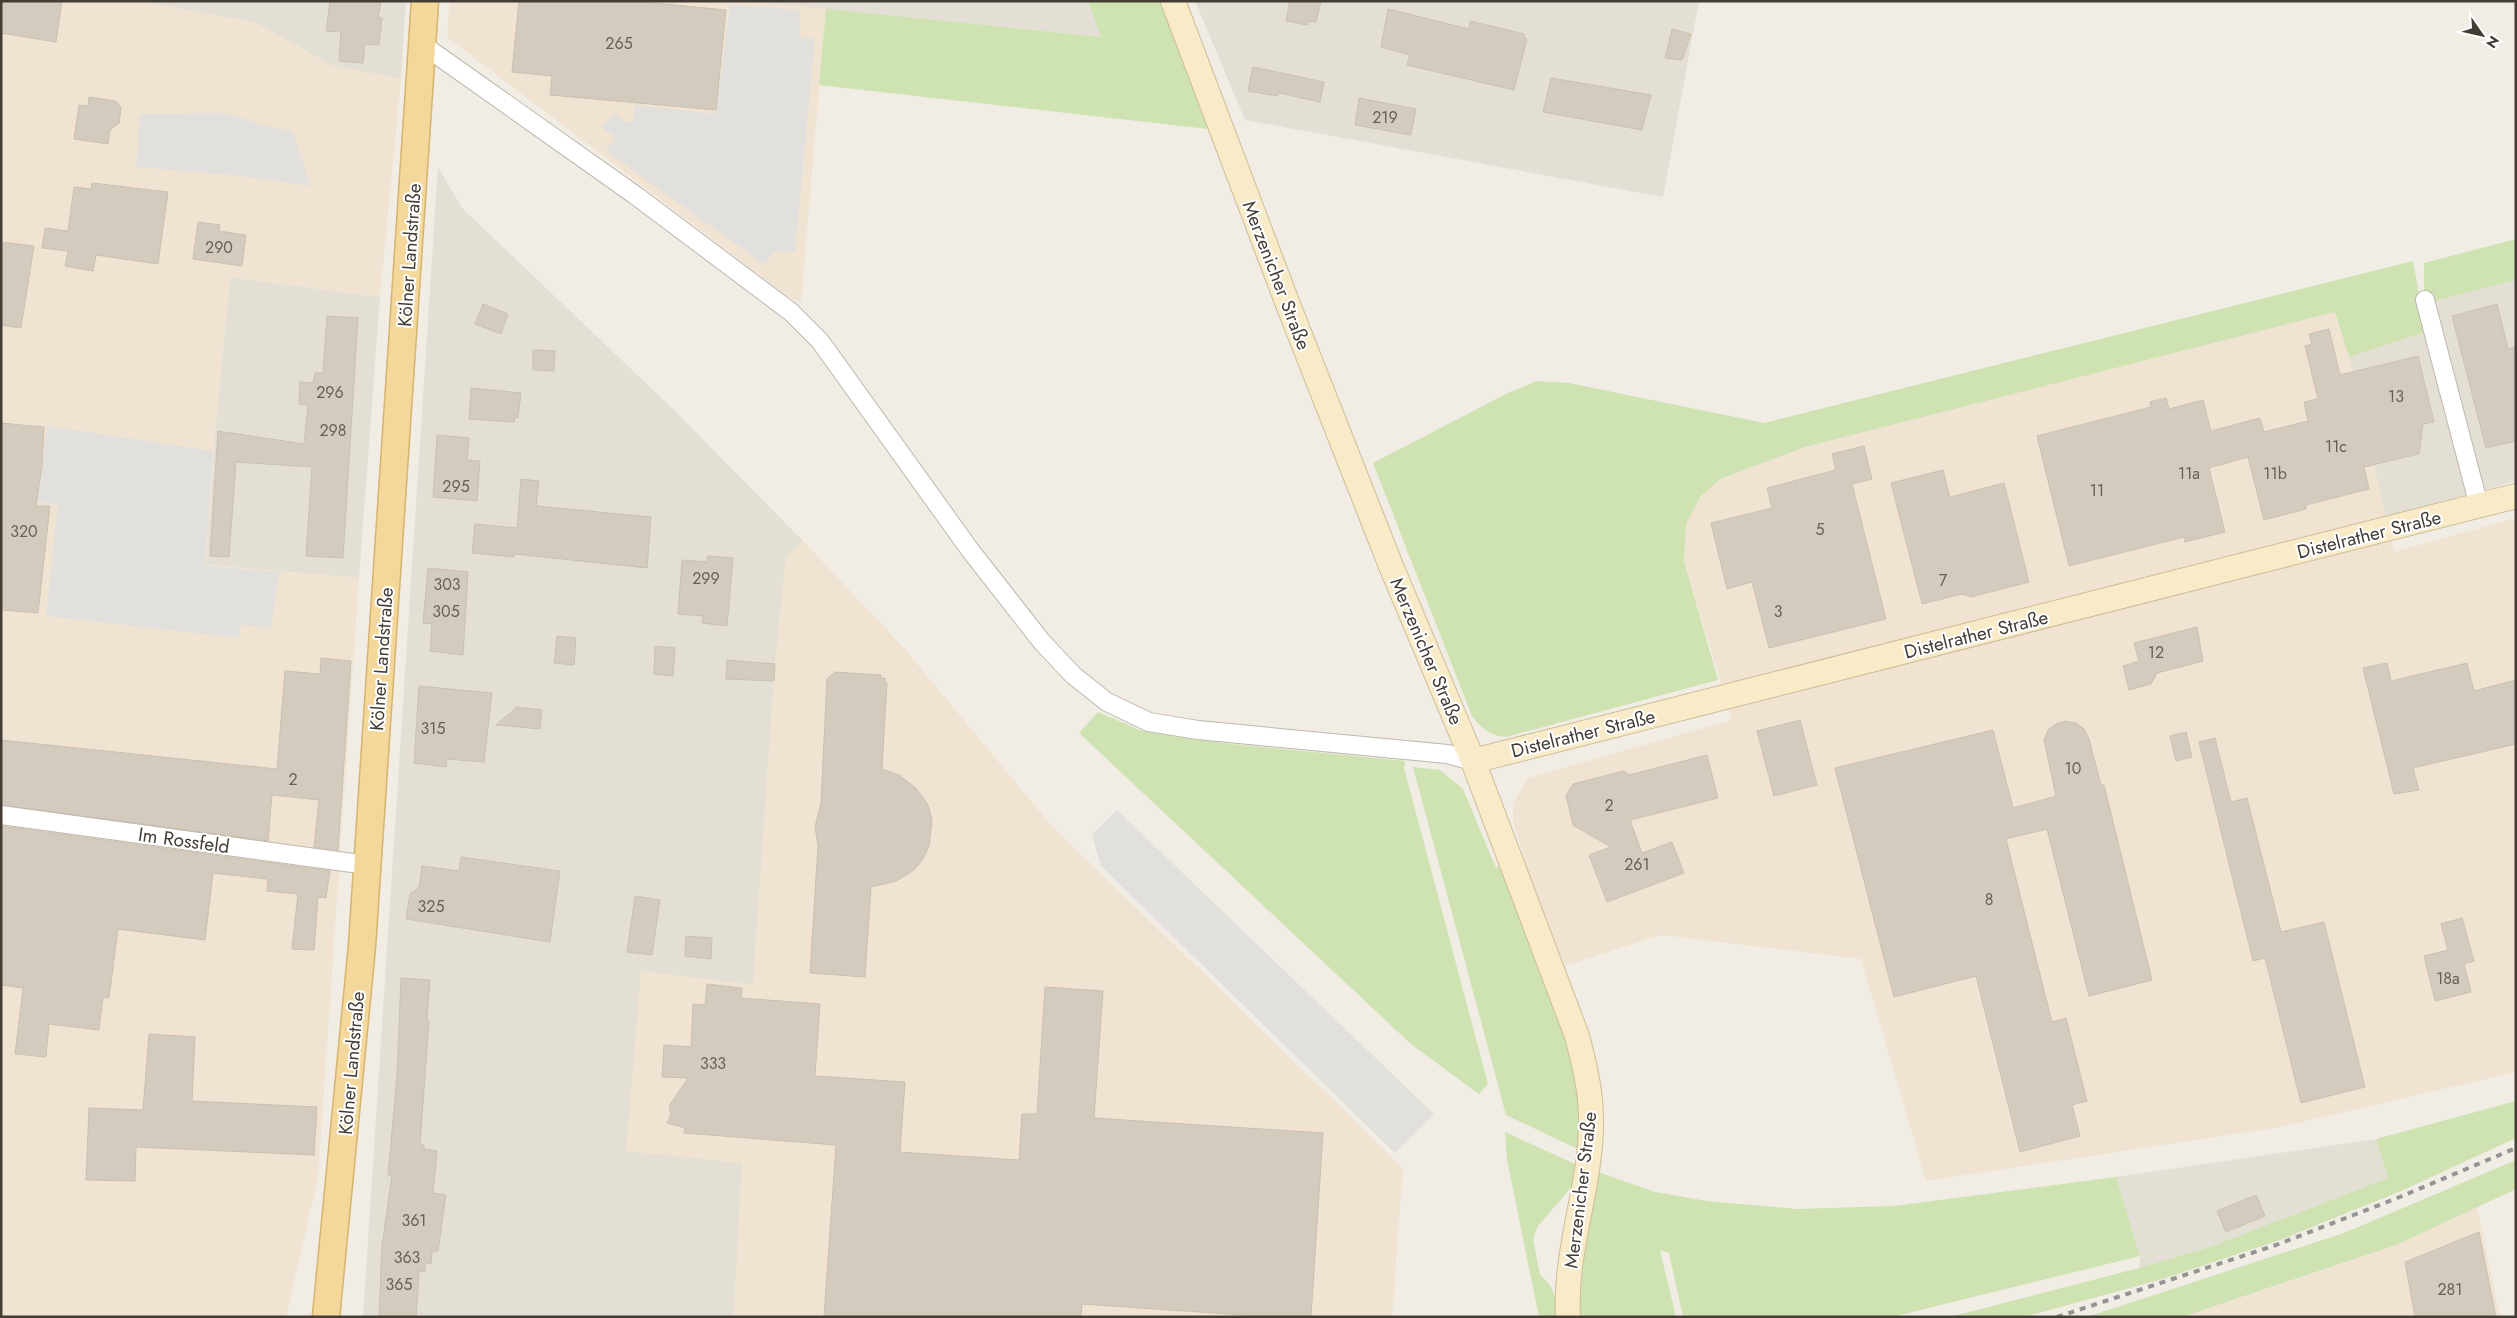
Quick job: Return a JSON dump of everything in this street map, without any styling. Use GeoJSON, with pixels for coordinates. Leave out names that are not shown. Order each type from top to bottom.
{"type":"FeatureCollection","features":[{"type":"Feature","properties":{"kind":"main road","name":"Kölner Landstraße"},"geometry":{"type":"LineString","coordinates":[[326,1317],[361,955],[425,1]]}},
{"type":"Feature","properties":{"kind":"street","name":"Merzenicher Straße"},"geometry":{"type":"LineString","coordinates":[[1173,1],[1355,475],[1473,760],[1577,1036],[1589,1082],[1591,1120],[1570,1281],[1568,1317]]}},
{"type":"Feature","properties":{"kind":"street"},"geometry":{"type":"LineString","coordinates":[[422,45],[635,195],[791,312],[820,341],[970,550],[1042,642],[1073,675],[1107,702],[1149,722],[1198,730],[1404,749],[1447,754],[1473,760]]}},
{"type":"Feature","properties":{"kind":"street"},"geometry":{"type":"LineString","coordinates":[[2425,300],[2479,506]]}},
{"type":"Feature","properties":{"kind":"street","name":"Distelrather Straße"},"geometry":{"type":"LineString","coordinates":[[1473,760],[2516,496]]}},
{"type":"Feature","properties":{"kind":"street","name":"Im Rossfeld"},"geometry":{"type":"LineString","coordinates":[[1,815],[367,865]]}},
{"type":"Feature","properties":{"kind":"shaded area"},"geometry":{"type":"Polygon","coordinates":[[[1,1],[140,1],[256,23],[333,66],[401,79],[380,297],[230,277],[215,433],[206,565],[359,578],[318,1178],[286,1317],[1,1317],[1,1]]]}},
{"type":"Feature","properties":{"kind":"shaded area"},"geometry":{"type":"Polygon","coordinates":[[[140,1],[406,1],[401,79],[333,66],[256,23],[140,1]]]}},
{"type":"Feature","properties":{"kind":"shaded area"},"geometry":{"type":"Polygon","coordinates":[[[450,1],[745,1],[826,9],[801,302],[790,298],[447,37],[450,1]]]}},
{"type":"Feature","properties":{"kind":"shaded area"},"geometry":{"type":"Polygon","coordinates":[[[745,1],[1088,1],[1102,37],[819,9],[745,1]]]}},
{"type":"Feature","properties":{"kind":"shaded area"},"geometry":{"type":"Polygon","coordinates":[[[1195,1],[1699,1],[1663,197],[1245,120],[1195,1]]]}},
{"type":"Feature","properties":{"kind":"shaded area"},"geometry":{"type":"Polygon","coordinates":[[[730,4],[799,10],[801,38],[815,39],[795,252],[780,251],[772,253],[765,265],[606,151],[616,138],[602,128],[613,113],[627,123],[633,121],[635,105],[716,114],[730,4]]]}},
{"type":"Feature","properties":{"kind":"shaded area"},"geometry":{"type":"Polygon","coordinates":[[[224,113],[293,133],[311,186],[240,176],[136,167],[140,114],[224,113]]]}},
{"type":"Feature","properties":{"kind":"shaded area"},"geometry":{"type":"Polygon","coordinates":[[[438,167],[462,208],[673,409],[803,541],[786,559],[775,664],[753,985],[641,972],[742,1163],[734,1317],[363,1317],[438,167]]]}},
{"type":"Feature","properties":{"kind":"shaded area"},"geometry":{"type":"Polygon","coordinates":[[[230,277],[380,297],[359,578],[206,565],[215,433],[230,277]]]}},
{"type":"Feature","properties":{"kind":"shaded area"},"geometry":{"type":"Polygon","coordinates":[[[2516,280],[2516,481],[2386,518],[2349,357],[2426,332],[2431,302],[2516,280]]]}},
{"type":"Feature","properties":{"kind":"shaded area"},"geometry":{"type":"Polygon","coordinates":[[[2335,312],[2349,357],[2394,552],[2516,518],[2516,1072],[2281,1127],[1926,1181],[1861,959],[1661,935],[1565,966],[1527,868],[1513,821],[1513,804],[1528,778],[1732,720],[1684,561],[1686,524],[1700,497],[1720,479],[1805,447],[2335,312]]]}},
{"type":"Feature","properties":{"kind":"shaded area"},"geometry":{"type":"Polygon","coordinates":[[[47,426],[213,451],[205,566],[279,572],[271,628],[241,625],[239,638],[46,616],[58,505],[38,502],[47,426]]]}},
{"type":"Feature","properties":{"kind":"shaded area"},"geometry":{"type":"Polygon","coordinates":[[[803,541],[904,648],[1051,825],[1403,1168],[1392,1317],[734,1317],[742,1163],[626,1151],[641,971],[753,985],[775,664],[786,558],[803,541]]]}},
{"type":"Feature","properties":{"kind":"shaded area"},"geometry":{"type":"Polygon","coordinates":[[[1117,810],[1434,1114],[1395,1153],[1101,866],[1092,835],[1117,810]]]}},
{"type":"Feature","properties":{"kind":"shaded area"},"geometry":{"type":"Polygon","coordinates":[[[2376,1139],[2389,1178],[2213,1246],[2139,1268],[2140,1256],[2116,1177],[2376,1139]]]}},
{"type":"Feature","properties":{"kind":"shaded area"},"geometry":{"type":"Polygon","coordinates":[[[2477,1207],[2500,1317],[2182,1317],[2396,1245],[2477,1207]]]}},
{"type":"Feature","properties":{"kind":"green space"},"geometry":{"type":"Polygon","coordinates":[[[1088,1],[1160,1],[1208,129],[819,85],[826,9],[1101,37],[1088,1]]]}},
{"type":"Feature","properties":{"kind":"green space"},"geometry":{"type":"Polygon","coordinates":[[[2516,239],[2516,280],[2431,302],[2424,290],[2424,263],[2516,239]]]}},
{"type":"Feature","properties":{"kind":"green space"},"geometry":{"type":"Polygon","coordinates":[[[2413,261],[2426,332],[2349,357],[2335,312],[1805,447],[1720,479],[1700,497],[1686,524],[1684,561],[1718,680],[1506,737],[1486,731],[1472,716],[1373,463],[1506,394],[1537,381],[1569,383],[1764,423],[2413,261]]]}},
{"type":"Feature","properties":{"kind":"green space"},"geometry":{"type":"Polygon","coordinates":[[[1098,712],[1140,730],[1222,743],[1405,761],[1404,768],[1488,1084],[1479,1094],[1412,1045],[1079,733],[1098,712]]]}},
{"type":"Feature","properties":{"kind":"green space"},"geometry":{"type":"Polygon","coordinates":[[[1413,767],[1440,770],[1463,789],[1496,868],[1501,863],[1556,1006],[1574,1064],[1583,1109],[1580,1150],[1506,1115],[1413,767]]]}},
{"type":"Feature","properties":{"kind":"green space"},"geometry":{"type":"Polygon","coordinates":[[[2516,1101],[2516,1138],[2401,1191],[2280,1240],[2159,1280],[2024,1317],[1950,1317],[2139,1268],[2213,1246],[2388,1178],[2376,1139],[2516,1101]]]}},
{"type":"Feature","properties":{"kind":"green space"},"geometry":{"type":"Polygon","coordinates":[[[1505,1132],[1577,1165],[1575,1183],[1538,1226],[1533,1239],[1540,1275],[1549,1284],[1554,1293],[1558,1317],[1539,1317],[1507,1160],[1505,1132]]]}},
{"type":"Feature","properties":{"kind":"green space"},"geometry":{"type":"Polygon","coordinates":[[[2516,1160],[2516,1189],[2396,1245],[2182,1317],[2087,1317],[2344,1233],[2516,1160]]]}},
{"type":"Feature","properties":{"kind":"green space"},"geometry":{"type":"Polygon","coordinates":[[[1598,1172],[1655,1192],[1707,1201],[1797,1209],[1894,1206],[2116,1177],[2140,1256],[1892,1317],[1683,1317],[1669,1253],[1660,1250],[1676,1317],[1578,1317],[1584,1258],[1598,1172]]]}},
{"type":"Feature","properties":{"kind":"building"},"geometry":{"type":"Polygon","coordinates":[[[1,1],[62,1],[56,42],[1,33],[1,1]]]}},
{"type":"Feature","properties":{"kind":"building"},"geometry":{"type":"Polygon","coordinates":[[[330,1],[381,1],[378,17],[382,18],[379,45],[365,44],[363,63],[339,61],[341,32],[326,31],[330,1]]]}},
{"type":"Feature","properties":{"kind":"building"},"geometry":{"type":"Polygon","coordinates":[[[519,1],[634,1],[726,10],[716,110],[550,95],[552,76],[512,72],[519,1]]]}},
{"type":"Feature","properties":{"kind":"building"},"geometry":{"type":"Polygon","coordinates":[[[1290,1],[1321,1],[1316,22],[1308,21],[1307,25],[1286,21],[1290,1]]]}},
{"type":"Feature","properties":{"kind":"building"},"geometry":{"type":"Polygon","coordinates":[[[1388,9],[1469,29],[1470,21],[1524,34],[1524,38],[1527,39],[1514,90],[1407,65],[1410,55],[1381,47],[1388,9]]]}},
{"type":"Feature","properties":{"kind":"building"},"geometry":{"type":"Polygon","coordinates":[[[1672,29],[1691,34],[1682,60],[1665,58],[1672,29]]]}},
{"type":"Feature","properties":{"kind":"building"},"geometry":{"type":"Polygon","coordinates":[[[1253,67],[1324,82],[1320,102],[1279,93],[1278,96],[1248,91],[1253,67]]]}},
{"type":"Feature","properties":{"kind":"building"},"geometry":{"type":"Polygon","coordinates":[[[1551,78],[1651,95],[1642,130],[1543,112],[1551,78]]]}},
{"type":"Feature","properties":{"kind":"building"},"geometry":{"type":"Polygon","coordinates":[[[89,97],[116,101],[121,108],[119,123],[110,130],[108,144],[74,139],[79,105],[88,106],[89,97]]]}},
{"type":"Feature","properties":{"kind":"building"},"geometry":{"type":"Polygon","coordinates":[[[1359,98],[1416,109],[1411,135],[1355,125],[1359,98]]]}},
{"type":"Feature","properties":{"kind":"building"},"geometry":{"type":"Polygon","coordinates":[[[92,183],[168,192],[158,264],[96,255],[93,271],[65,266],[68,251],[42,248],[45,228],[68,231],[74,187],[91,189],[92,183]]]}},
{"type":"Feature","properties":{"kind":"building"},"geometry":{"type":"Polygon","coordinates":[[[198,222],[220,225],[219,231],[246,235],[242,266],[193,259],[198,222]]]}},
{"type":"Feature","properties":{"kind":"building"},"geometry":{"type":"Polygon","coordinates":[[[1,242],[34,246],[21,328],[1,325],[1,242]]]}},
{"type":"Feature","properties":{"kind":"building"},"geometry":{"type":"Polygon","coordinates":[[[483,304],[508,314],[501,334],[475,324],[483,304]]]}},
{"type":"Feature","properties":{"kind":"building"},"geometry":{"type":"Polygon","coordinates":[[[2497,304],[2508,349],[2516,347],[2516,441],[2486,448],[2452,316],[2497,304]]]}},
{"type":"Feature","properties":{"kind":"building"},"geometry":{"type":"Polygon","coordinates":[[[327,316],[358,318],[343,558],[306,556],[312,467],[236,462],[229,557],[210,556],[218,431],[304,444],[308,405],[299,404],[300,382],[313,383],[315,373],[323,373],[327,316]]]}},
{"type":"Feature","properties":{"kind":"building"},"geometry":{"type":"Polygon","coordinates":[[[2329,329],[2340,375],[2418,356],[2434,422],[2423,424],[2419,454],[2364,467],[2369,489],[2306,505],[2306,509],[2264,520],[2248,457],[2209,468],[2225,532],[2185,542],[2184,537],[2069,566],[2037,436],[2151,407],[2150,402],[2166,398],[2169,409],[2203,400],[2211,431],[2260,418],[2264,432],[2308,421],[2304,402],[2318,399],[2305,346],[2312,344],[2309,334],[2329,329]]]}},
{"type":"Feature","properties":{"kind":"building"},"geometry":{"type":"Polygon","coordinates":[[[533,350],[555,351],[554,371],[533,370],[533,350]]]}},
{"type":"Feature","properties":{"kind":"building"},"geometry":{"type":"Polygon","coordinates":[[[471,388],[521,393],[518,418],[515,418],[514,422],[469,419],[471,388]]]}},
{"type":"Feature","properties":{"kind":"building"},"geometry":{"type":"Polygon","coordinates":[[[1,423],[44,427],[42,466],[36,506],[50,506],[38,613],[1,610],[1,423]]]}},
{"type":"Feature","properties":{"kind":"building"},"geometry":{"type":"Polygon","coordinates":[[[437,435],[469,438],[467,460],[480,461],[477,501],[433,497],[437,435]]]}},
{"type":"Feature","properties":{"kind":"building"},"geometry":{"type":"Polygon","coordinates":[[[1864,446],[1872,479],[1852,484],[1886,619],[1769,648],[1752,582],[1727,589],[1711,523],[1772,508],[1767,488],[1836,470],[1832,454],[1864,446]]]}},
{"type":"Feature","properties":{"kind":"building"},"geometry":{"type":"Polygon","coordinates":[[[1943,470],[1950,497],[2004,483],[2029,582],[1971,597],[1962,594],[1922,604],[1891,483],[1943,470]]]}},
{"type":"Feature","properties":{"kind":"building"},"geometry":{"type":"Polygon","coordinates":[[[521,479],[539,481],[536,506],[651,517],[647,568],[515,554],[514,557],[472,553],[475,524],[517,528],[521,479]]]}},
{"type":"Feature","properties":{"kind":"building"},"geometry":{"type":"Polygon","coordinates":[[[707,556],[733,558],[727,626],[702,623],[703,616],[678,614],[682,560],[707,562],[707,556]]]}},
{"type":"Feature","properties":{"kind":"building"},"geometry":{"type":"Polygon","coordinates":[[[428,568],[468,572],[463,655],[430,651],[432,624],[423,623],[428,568]]]}},
{"type":"Feature","properties":{"kind":"building"},"geometry":{"type":"Polygon","coordinates":[[[2197,627],[2203,661],[2157,673],[2151,684],[2129,690],[2123,666],[2139,661],[2134,643],[2197,627]]]}},
{"type":"Feature","properties":{"kind":"building"},"geometry":{"type":"Polygon","coordinates":[[[557,636],[576,638],[574,665],[554,663],[557,636]]]}},
{"type":"Feature","properties":{"kind":"building"},"geometry":{"type":"Polygon","coordinates":[[[655,646],[675,648],[673,676],[654,674],[655,646]]]}},
{"type":"Feature","properties":{"kind":"building"},"geometry":{"type":"Polygon","coordinates":[[[321,658],[351,661],[338,850],[314,847],[319,800],[272,795],[268,841],[1,805],[1,740],[277,769],[285,671],[320,674],[321,658]]]}},
{"type":"Feature","properties":{"kind":"building"},"geometry":{"type":"Polygon","coordinates":[[[727,660],[775,664],[774,681],[726,679],[727,660]]]}},
{"type":"Feature","properties":{"kind":"building"},"geometry":{"type":"Polygon","coordinates":[[[2387,663],[2391,681],[2467,663],[2474,691],[2516,680],[2516,744],[2413,768],[2419,790],[2394,794],[2363,668],[2387,663]]]}},
{"type":"Feature","properties":{"kind":"building"},"geometry":{"type":"Polygon","coordinates":[[[835,672],[881,675],[880,678],[885,678],[885,683],[887,683],[882,769],[899,775],[916,788],[928,805],[932,820],[929,846],[923,859],[914,870],[896,881],[871,887],[865,977],[810,973],[818,846],[815,827],[821,802],[827,679],[835,672]]]}},
{"type":"Feature","properties":{"kind":"building"},"geometry":{"type":"Polygon","coordinates":[[[419,686],[492,693],[484,762],[447,759],[446,767],[414,763],[419,686]]]}},
{"type":"Feature","properties":{"kind":"building"},"geometry":{"type":"Polygon","coordinates":[[[517,707],[542,710],[540,729],[496,725],[517,707]]]}},
{"type":"Feature","properties":{"kind":"building"},"geometry":{"type":"Polygon","coordinates":[[[1800,720],[1817,785],[1774,796],[1757,731],[1800,720]]]}},
{"type":"Feature","properties":{"kind":"building"},"geometry":{"type":"Polygon","coordinates":[[[2066,721],[2076,723],[2084,729],[2089,739],[2101,785],[2104,785],[2152,980],[2089,996],[2047,829],[2006,839],[2052,1022],[2066,1018],[2087,1101],[2072,1105],[2080,1136],[2020,1152],[1976,976],[1894,997],[1835,768],[1993,730],[2013,808],[2056,796],[2044,740],[2048,730],[2056,724],[2066,721]]]}},
{"type":"Feature","properties":{"kind":"building"},"geometry":{"type":"Polygon","coordinates":[[[2186,732],[2192,757],[2176,761],[2170,736],[2186,732]]]}},
{"type":"Feature","properties":{"kind":"building"},"geometry":{"type":"Polygon","coordinates":[[[2215,738],[2231,802],[2247,798],[2281,932],[2324,922],[2365,1087],[2301,1103],[2265,958],[2253,961],[2199,742],[2215,738]]]}},
{"type":"Feature","properties":{"kind":"building"},"geometry":{"type":"Polygon","coordinates":[[[1707,755],[1718,798],[1630,820],[1642,853],[1672,842],[1684,873],[1607,902],[1589,855],[1611,847],[1573,825],[1566,796],[1573,784],[1624,771],[1629,775],[1707,755]]]}},
{"type":"Feature","properties":{"kind":"building"},"geometry":{"type":"Polygon","coordinates":[[[1,826],[330,871],[326,898],[318,897],[314,950],[292,949],[298,894],[267,891],[268,879],[213,873],[205,940],[118,929],[109,998],[103,997],[99,1030],[49,1024],[46,1057],[15,1054],[23,988],[1,985],[1,826]]]}},
{"type":"Feature","properties":{"kind":"building"},"geometry":{"type":"Polygon","coordinates":[[[461,857],[560,871],[550,942],[406,919],[410,894],[419,887],[422,866],[459,871],[461,857]]]}},
{"type":"Feature","properties":{"kind":"building"},"geometry":{"type":"Polygon","coordinates":[[[635,896],[660,900],[652,955],[627,952],[635,896]]]}},
{"type":"Feature","properties":{"kind":"building"},"geometry":{"type":"Polygon","coordinates":[[[2462,918],[2474,961],[2464,964],[2471,992],[2435,1001],[2424,956],[2448,950],[2441,924],[2462,918]]]}},
{"type":"Feature","properties":{"kind":"building"},"geometry":{"type":"Polygon","coordinates":[[[686,936],[712,938],[711,959],[685,956],[686,936]]]}},
{"type":"Feature","properties":{"kind":"building"},"geometry":{"type":"Polygon","coordinates":[[[401,978],[430,980],[420,1144],[424,1145],[424,1149],[437,1151],[433,1193],[446,1195],[438,1251],[432,1251],[431,1264],[425,1263],[425,1272],[419,1271],[416,1317],[379,1317],[382,1246],[392,1175],[388,1175],[397,1077],[401,978]]]}},
{"type":"Feature","properties":{"kind":"building"},"geometry":{"type":"Polygon","coordinates":[[[707,984],[742,988],[741,998],[820,1004],[815,1076],[905,1082],[900,1152],[1019,1160],[1022,1114],[1037,1114],[1045,987],[1103,991],[1094,1118],[1323,1133],[1311,1317],[1273,1317],[1082,1304],[1081,1317],[824,1317],[836,1145],[684,1133],[685,1128],[667,1123],[671,1114],[669,1106],[688,1078],[662,1077],[664,1045],[691,1047],[693,1004],[705,1005],[707,984]]]}},
{"type":"Feature","properties":{"kind":"building"},"geometry":{"type":"Polygon","coordinates":[[[149,1034],[195,1037],[192,1101],[317,1107],[314,1155],[136,1147],[135,1181],[86,1180],[89,1108],[143,1110],[149,1034]]]}},
{"type":"Feature","properties":{"kind":"building"},"geometry":{"type":"Polygon","coordinates":[[[2256,1195],[2265,1216],[2226,1232],[2217,1211],[2256,1195]]]}},
{"type":"Feature","properties":{"kind":"building"},"geometry":{"type":"Polygon","coordinates":[[[2479,1232],[2496,1317],[2415,1317],[2405,1262],[2479,1232]]]}},
{"type":"Feature","properties":{"kind":"railway"},"geometry":{"type":"LineString","coordinates":[[2057,1317],[2276,1245],[2395,1199],[2516,1148]]}}]}
